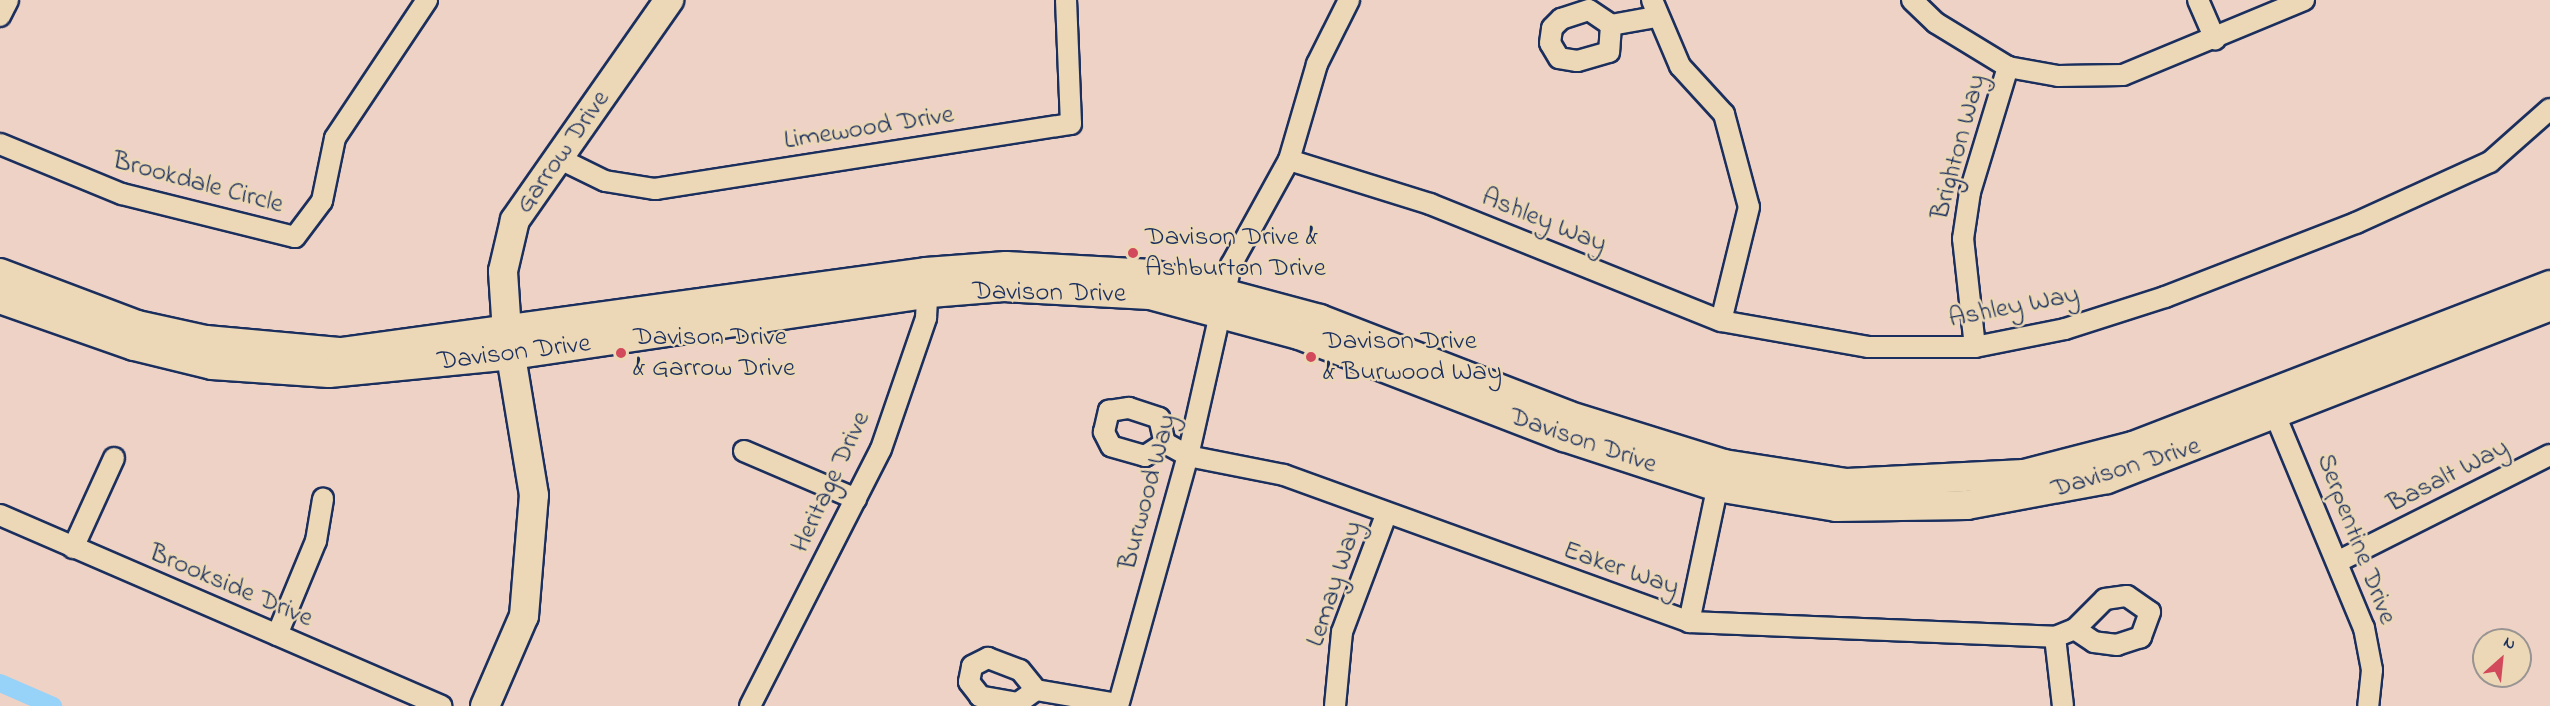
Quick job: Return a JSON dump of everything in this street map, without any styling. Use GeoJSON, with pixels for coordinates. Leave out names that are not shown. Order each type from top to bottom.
{"type":"FeatureCollection","features":[{"type":"Feature","properties":{"kind":"main road","name":"Garrow Drive"},"geometry":{"type":"LineString","coordinates":[[485,706],[524,616],[534,495],[510,344],[503,271],[515,220],[669,0]]}},
{"type":"Feature","properties":{"kind":"main road","name":"Davison Drive"},"geometry":{"type":"LineString","coordinates":[[0,273],[95,312],[206,340],[341,352],[510,344]]}},
{"type":"Feature","properties":{"kind":"main road","name":"Davison Drive"},"geometry":{"type":"LineString","coordinates":[[0,299],[134,346],[212,365],[329,373],[928,283],[1084,289],[1224,302],[1299,335],[1564,437],[1836,507],[1977,504],[2107,479],[2550,285]]}},
{"type":"Feature","properties":{"kind":"main road","name":"Davison Drive"},"geometry":{"type":"LineString","coordinates":[[2272,407],[2550,306]]}},
{"type":"Feature","properties":{"kind":"street"},"geometry":{"type":"LineString","coordinates":[[0,16],[8,0]]}},
{"type":"Feature","properties":{"kind":"street","name":"Brookdale Circle"},"geometry":{"type":"LineString","coordinates":[[0,144],[122,194],[295,237],[322,201],[334,138],[427,0]]}},
{"type":"Feature","properties":{"kind":"street","name":"Limewood Drive"},"geometry":{"type":"LineString","coordinates":[[558,158],[605,181],[655,189],[1071,124],[1066,0]]}},
{"type":"Feature","properties":{"kind":"street","name":"Burwood Way"},"geometry":{"type":"LineString","coordinates":[[1118,705],[1188,456],[1231,265],[1289,160],[1317,64],[1349,0]]}},
{"type":"Feature","properties":{"kind":"street"},"geometry":{"type":"LineString","coordinates":[[1912,0],[1936,23],[2008,67],[2058,76],[2123,75],[2215,39],[2304,0]]}},
{"type":"Feature","properties":{"kind":"street"},"geometry":{"type":"LineString","coordinates":[[2198,0],[2215,39]]}},
{"type":"Feature","properties":{"kind":"street"},"geometry":{"type":"LineString","coordinates":[[1611,25],[1654,8],[1680,66],[1724,114],[1749,207],[1721,321]]}},
{"type":"Feature","properties":{"kind":"street","name":"Brighton Way"},"geometry":{"type":"LineString","coordinates":[[1976,347],[1963,239],[1970,192],[2008,67]]}},
{"type":"Feature","properties":{"kind":"street","name":"Ashley Way"},"geometry":{"type":"LineString","coordinates":[[1289,160],[1430,204],[1721,321],[1868,347],[1976,347],[2066,329],[2165,297],[2356,223],[2490,162],[2550,110]]}},
{"type":"Feature","properties":{"kind":"street","name":"Heritage Drive"},"geometry":{"type":"LineString","coordinates":[[750,706],[881,449],[928,283]]}},
{"type":"Feature","properties":{"kind":"street","name":"Serpentine Drive"},"geometry":{"type":"LineString","coordinates":[[2272,407],[2339,561],[2364,628],[2372,670],[2368,706]]}},
{"type":"Feature","properties":{"kind":"street","name":"Eaker Way"},"geometry":{"type":"LineString","coordinates":[[1166,443],[1188,456],[1284,475],[1386,515],[1689,622],[2055,637]]}},
{"type":"Feature","properties":{"kind":"street"},"geometry":{"type":"LineString","coordinates":[[744,451],[856,499]]}},
{"type":"Feature","properties":{"kind":"street","name":"Basalt Way"},"geometry":{"type":"LineString","coordinates":[[2339,561],[2550,455]]}},
{"type":"Feature","properties":{"kind":"street"},"geometry":{"type":"LineString","coordinates":[[73,548],[114,458]]}},
{"type":"Feature","properties":{"kind":"street"},"geometry":{"type":"LineString","coordinates":[[1689,622],[1720,476]]}},
{"type":"Feature","properties":{"kind":"street"},"geometry":{"type":"LineString","coordinates":[[277,635],[316,541],[323,499]]}},
{"type":"Feature","properties":{"kind":"street","name":"Brookside Drive"},"geometry":{"type":"LineString","coordinates":[[0,515],[441,706]]}},
{"type":"Feature","properties":{"kind":"street","name":"Lemay Way"},"geometry":{"type":"LineString","coordinates":[[1335,706],[1342,632],[1386,515]]}},
{"type":"Feature","properties":{"kind":"street"},"geometry":{"type":"LineString","coordinates":[[2063,706],[2055,637],[2075,629]]}},
{"type":"Feature","properties":{"kind":"street"},"geometry":{"type":"LineString","coordinates":[[1036,690],[1118,705]]}},
{"type":"Feature","properties":{"kind":"waterway"},"geometry":{"type":"LineString","coordinates":[[0,683],[53,706]]}},
{"type":"Feature","properties":{"kind":"place","name":"Davison Drive & Ashburton Drive"},"geometry":{"type":"Point","coordinates":[1133,253]}},
{"type":"Feature","properties":{"kind":"place","name":"Davison Drive & Garrow Drive"},"geometry":{"type":"Point","coordinates":[621,353]}},
{"type":"Feature","properties":{"kind":"place","name":"Davison Drive & Burwood Way"},"geometry":{"type":"Point","coordinates":[1311,357]}}]}
